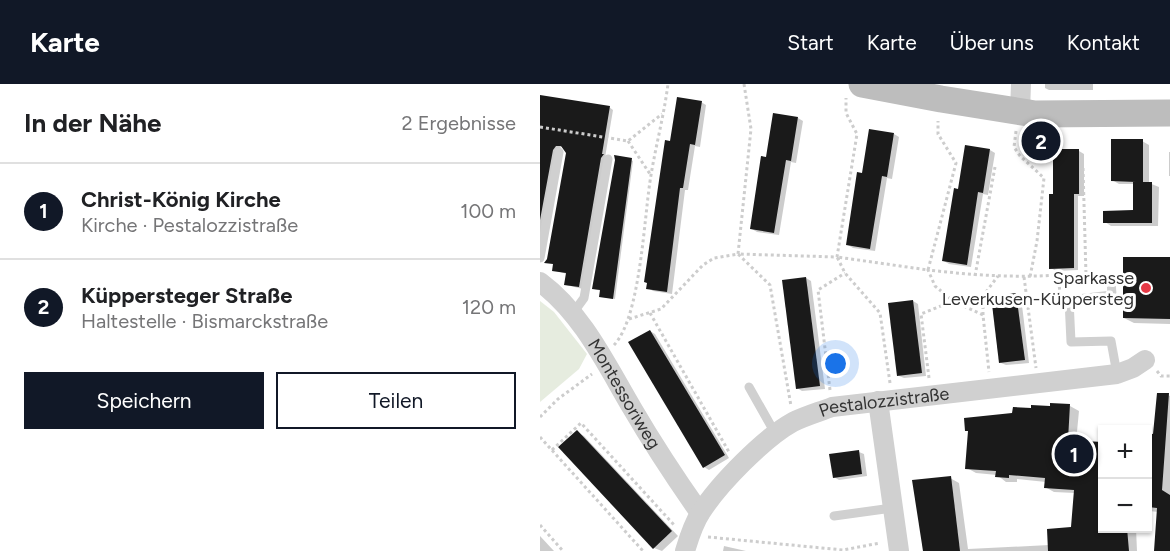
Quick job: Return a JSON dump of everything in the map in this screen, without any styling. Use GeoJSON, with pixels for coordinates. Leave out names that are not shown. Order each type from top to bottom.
{"type":"FeatureCollection","features":[{"type":"Feature","properties":{"kind":"main road"},"geometry":{"type":"LineString","coordinates":[[854,89],[941,99],[1035,114],[1170,113]]}},
{"type":"Feature","properties":{"kind":"street"},"geometry":{"type":"LineString","coordinates":[[1020,112],[1021,84]]}},
{"type":"Feature","properties":{"kind":"street","name":"Montessoriweg"},"geometry":{"type":"LineString","coordinates":[[540,282],[551,290],[572,314],[700,513]]}},
{"type":"Feature","properties":{"kind":"street","name":"Pestalozzistraße"},"geometry":{"type":"LineString","coordinates":[[687,543],[700,513],[739,468],[775,433],[795,421],[832,407],[1116,374],[1133,368],[1145,360]]}},
{"type":"Feature","properties":{"kind":"street"},"geometry":{"type":"LineString","coordinates":[[885,400],[892,508],[898,546]]}},
{"type":"Feature","properties":{"kind":"lane"},"geometry":{"type":"LineString","coordinates":[[540,258],[559,152]]}},
{"type":"Feature","properties":{"kind":"lane"},"geometry":{"type":"LineString","coordinates":[[572,314],[584,298],[608,159]]}},
{"type":"Feature","properties":{"kind":"lane"},"geometry":{"type":"LineString","coordinates":[[1112,280],[1112,295],[1069,300],[1071,342],[1111,341],[1116,374]]}},
{"type":"Feature","properties":{"kind":"lane"},"geometry":{"type":"LineString","coordinates":[[749,387],[775,433]]}},
{"type":"Feature","properties":{"kind":"lane"},"geometry":{"type":"LineString","coordinates":[[834,516],[892,508]]}},
{"type":"Feature","properties":{"kind":"path"},"geometry":{"type":"LineString","coordinates":[[540,417],[603,359],[617,341],[629,319],[642,246],[651,175],[668,84]]}},
{"type":"Feature","properties":{"kind":"path"},"geometry":{"type":"LineString","coordinates":[[738,254],[751,129],[744,84]]}},
{"type":"Feature","properties":{"kind":"path"},"geometry":{"type":"LineString","coordinates":[[854,89],[846,113],[857,134],[837,257],[845,273],[880,313],[885,400]]}},
{"type":"Feature","properties":{"kind":"path"},"geometry":{"type":"LineString","coordinates":[[941,99],[938,134],[956,163],[928,270],[935,286],[953,301],[983,315]]}},
{"type":"Feature","properties":{"kind":"path"},"geometry":{"type":"LineString","coordinates":[[629,319],[661,309],[681,286],[714,258],[738,254],[837,257],[975,276],[1030,277],[1037,241],[1044,178],[1020,156],[1014,147],[1020,112]]}},
{"type":"Feature","properties":{"kind":"path"},"geometry":{"type":"LineString","coordinates":[[628,141],[664,113]]}},
{"type":"Feature","properties":{"kind":"path"},"geometry":{"type":"LineString","coordinates":[[540,127],[628,141],[651,175]]}},
{"type":"Feature","properties":{"kind":"path"},"geometry":{"type":"LineString","coordinates":[[975,276],[995,167]]}},
{"type":"Feature","properties":{"kind":"path"},"geometry":{"type":"LineString","coordinates":[[1058,275],[1086,275],[1083,168]]}},
{"type":"Feature","properties":{"kind":"path"},"geometry":{"type":"LineString","coordinates":[[738,254],[770,285],[795,421]]}},
{"type":"Feature","properties":{"kind":"path"},"geometry":{"type":"LineString","coordinates":[[832,407],[818,290],[845,273]]}},
{"type":"Feature","properties":{"kind":"path"},"geometry":{"type":"LineString","coordinates":[[991,388],[983,296],[998,276]]}},
{"type":"Feature","properties":{"kind":"path"},"geometry":{"type":"LineString","coordinates":[[1024,277],[1038,383]]}},
{"type":"Feature","properties":{"kind":"path"},"geometry":{"type":"LineString","coordinates":[[932,394],[921,314],[953,301]]}},
{"type":"Feature","properties":{"kind":"path"},"geometry":{"type":"LineString","coordinates":[[650,313],[739,468]]}},
{"type":"Feature","properties":{"kind":"path"},"geometry":{"type":"LineString","coordinates":[[552,450],[581,423],[687,543],[843,550],[898,546]]}},
{"type":"Feature","properties":{"kind":"path"},"geometry":{"type":"LineString","coordinates":[[540,437],[643,551]]}},
{"type":"Feature","properties":{"kind":"path"},"geometry":{"type":"LineString","coordinates":[[540,525],[563,551]]}},
{"type":"Feature","properties":{"kind":"shaded area"},"geometry":{"type":"Polygon","coordinates":[[[540,301],[554,312],[587,354],[579,369],[540,402],[540,301]]]}},
{"type":"Feature","properties":{"kind":"building"},"geometry":{"type":"Polygon","coordinates":[[[540,95],[610,106],[602,154],[604,154],[601,158],[579,287],[564,285],[566,273],[552,271],[553,264],[544,263],[547,259],[566,153],[561,146],[556,146],[553,150],[540,220],[540,95]]]}},
{"type":"Feature","properties":{"kind":"building"},"geometry":{"type":"Polygon","coordinates":[[[677,97],[702,101],[695,145],[690,144],[683,188],[680,188],[667,292],[646,289],[647,283],[644,282],[665,140],[670,141],[677,97]]]}},
{"type":"Feature","properties":{"kind":"building"},"geometry":{"type":"Polygon","coordinates":[[[773,113],[798,117],[791,161],[786,160],[774,233],[750,229],[761,156],[766,157],[773,113]]]}},
{"type":"Feature","properties":{"kind":"building"},"geometry":{"type":"Polygon","coordinates":[[[869,129],[894,133],[887,177],[882,176],[870,249],[846,245],[857,172],[862,173],[869,129]]]}},
{"type":"Feature","properties":{"kind":"building"},"geometry":{"type":"Polygon","coordinates":[[[1111,139],[1143,139],[1143,182],[1152,182],[1152,223],[1103,223],[1103,211],[1133,210],[1133,182],[1136,182],[1111,181],[1111,139]]]}},
{"type":"Feature","properties":{"kind":"building"},"geometry":{"type":"Polygon","coordinates":[[[965,145],[990,149],[983,193],[978,192],[967,265],[942,261],[954,188],[958,189],[965,145]]]}},
{"type":"Feature","properties":{"kind":"building"},"geometry":{"type":"Polygon","coordinates":[[[1053,149],[1079,149],[1079,194],[1074,194],[1074,268],[1049,269],[1049,194],[1053,194],[1053,149]]]}},
{"type":"Feature","properties":{"kind":"building"},"geometry":{"type":"Polygon","coordinates":[[[614,155],[632,158],[613,299],[599,297],[600,290],[592,289],[614,155]]]}},
{"type":"Feature","properties":{"kind":"building","name":"Sparkasse Leverkusen-Küppersteg"},"geometry":{"type":"Polygon","coordinates":[[[1123,257],[1170,257],[1170,319],[1123,318],[1123,257]]]}},
{"type":"Feature","properties":{"kind":"building"},"geometry":{"type":"Polygon","coordinates":[[[806,277],[820,386],[796,389],[782,280],[806,277]]]}},
{"type":"Feature","properties":{"kind":"building"},"geometry":{"type":"Polygon","coordinates":[[[1016,293],[1025,360],[999,363],[991,296],[1016,293]]]}},
{"type":"Feature","properties":{"kind":"building"},"geometry":{"type":"Polygon","coordinates":[[[913,300],[922,373],[897,376],[888,303],[913,300]]]}},
{"type":"Feature","properties":{"kind":"building"},"geometry":{"type":"Polygon","coordinates":[[[650,330],[725,455],[703,468],[628,342],[650,330]]]}},
{"type":"Feature","properties":{"kind":"building"},"geometry":{"type":"Polygon","coordinates":[[[1157,393],[1169,393],[1162,490],[1170,495],[1170,551],[1154,551],[1157,508],[1152,507],[1153,434],[1157,393]]]}},
{"type":"Feature","properties":{"kind":"building"},"geometry":{"type":"Polygon","coordinates":[[[1050,403],[1070,404],[1068,440],[1098,442],[1098,533],[1127,533],[1129,551],[1048,551],[1047,529],[1071,527],[1074,490],[1044,488],[1045,478],[1009,475],[1009,478],[995,477],[996,471],[965,469],[968,431],[965,431],[964,418],[1012,413],[1013,407],[1050,406],[1050,403]]]}},
{"type":"Feature","properties":{"kind":"building"},"geometry":{"type":"Polygon","coordinates":[[[577,430],[672,531],[653,549],[558,447],[577,430]]]}},
{"type":"Feature","properties":{"kind":"building"},"geometry":{"type":"Polygon","coordinates":[[[859,450],[862,474],[833,478],[829,454],[859,450]]]}},
{"type":"Feature","properties":{"kind":"building"},"geometry":{"type":"Polygon","coordinates":[[[951,476],[960,551],[923,551],[912,480],[951,476]]]}},
{"type":"Feature","properties":{"kind":"place","name":"Küppersteger Straße"},"geometry":{"type":"Point","coordinates":[1041,141]}},
{"type":"Feature","properties":{"kind":"place","name":"Sparkasse Leverkusen-Küppersteg"},"geometry":{"type":"Point","coordinates":[1146,288]}},
{"type":"Feature","properties":{"kind":"place","name":"Christ-König Kirche"},"geometry":{"type":"Point","coordinates":[1074,454]}}]}
